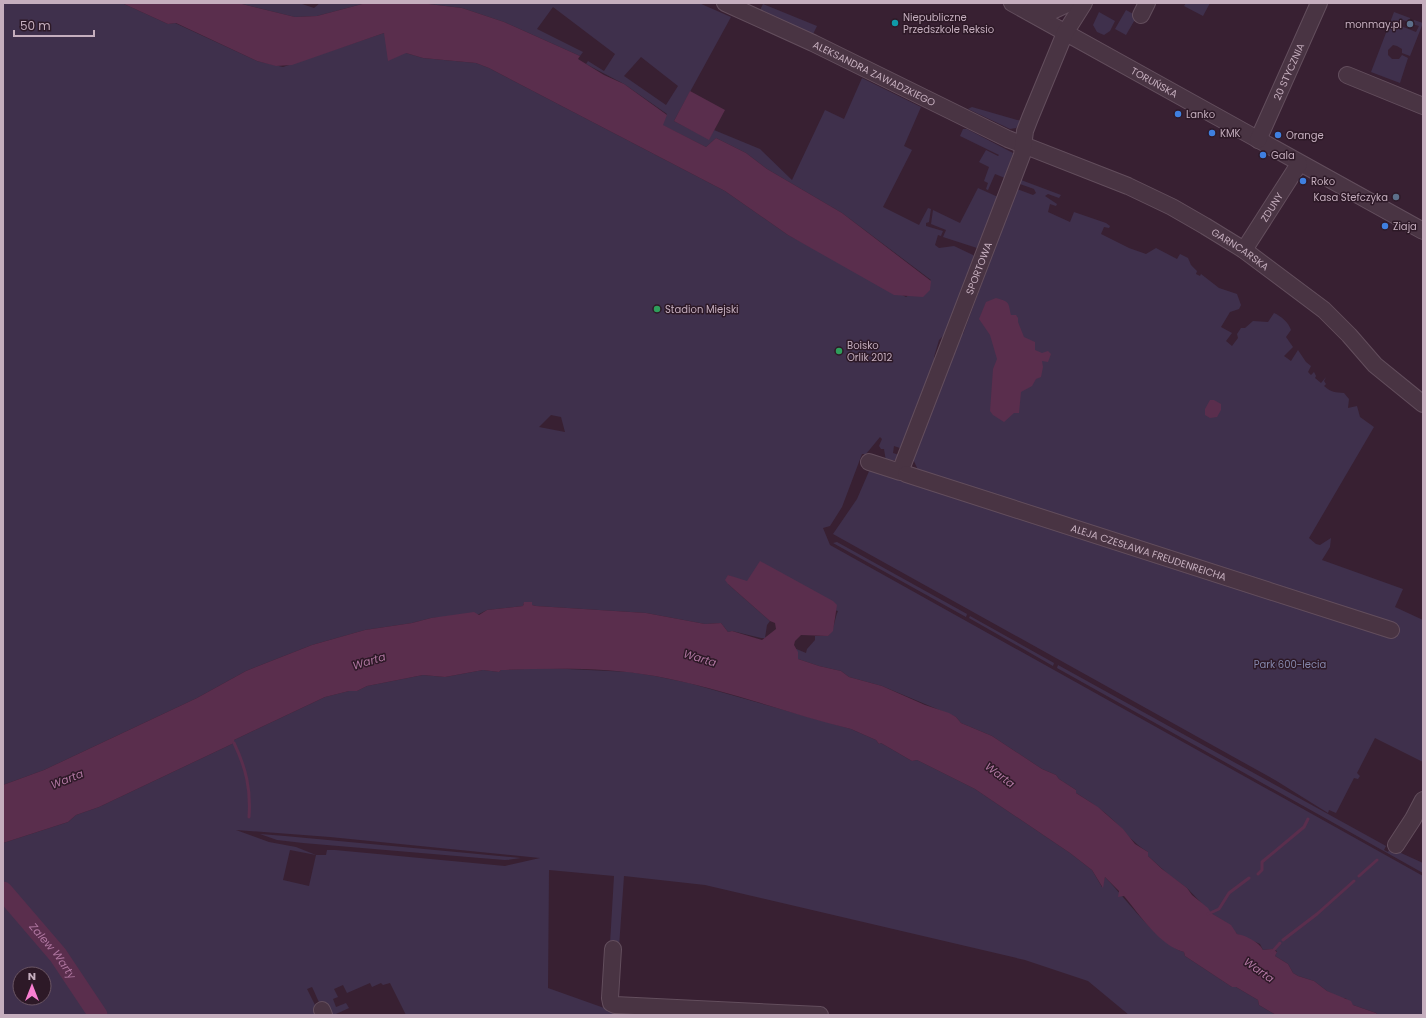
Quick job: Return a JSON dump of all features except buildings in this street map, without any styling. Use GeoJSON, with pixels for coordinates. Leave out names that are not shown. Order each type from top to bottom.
{"type":"FeatureCollection","features":[{"type":"Feature","properties":{"kind":"street","name":"ALEKSANDRA ZAWADZKIEGO"},"geometry":{"type":"LineString","coordinates":[[725,3],[806,40],[1024,145]]}},
{"type":"Feature","properties":{"kind":"street","name":"TORUŃSKA"},"geometry":{"type":"LineString","coordinates":[[1012,3],[1299,164],[1423,231]]}},
{"type":"Feature","properties":{"kind":"street"},"geometry":{"type":"LineString","coordinates":[[1028,12],[1050,12],[1069,3]]}},
{"type":"Feature","properties":{"kind":"street","name":"SPORTOWA"},"geometry":{"type":"LineString","coordinates":[[869,462],[900,472],[1022,154],[1030,118],[1065,33],[1084,3]]}},
{"type":"Feature","properties":{"kind":"street","name":"20 STYCZNIA"},"geometry":{"type":"LineString","coordinates":[[1258,140],[1319,3]]}},
{"type":"Feature","properties":{"kind":"street"},"geometry":{"type":"LineString","coordinates":[[1347,75],[1423,106]]}},
{"type":"Feature","properties":{"kind":"street","name":"GARNCARSKA"},"geometry":{"type":"LineString","coordinates":[[1024,145],[1128,186],[1172,207],[1244,250],[1324,310],[1349,335],[1375,365],[1423,404]]}},
{"type":"Feature","properties":{"kind":"street","name":"ZDUNY"},"geometry":{"type":"LineString","coordinates":[[1244,250],[1299,164]]}},
{"type":"Feature","properties":{"kind":"street","name":"ALEJA CZESŁAWA FREUDENREICHA"},"geometry":{"type":"LineString","coordinates":[[906,474],[1391,630]]}},
{"type":"Feature","properties":{"kind":"street"},"geometry":{"type":"LineString","coordinates":[[1396,845],[1413,819],[1423,800]]}},
{"type":"Feature","properties":{"kind":"street"},"geometry":{"type":"LineString","coordinates":[[613,949],[610,998],[612,1004],[688,1012],[820,1015]]}},
{"type":"Feature","properties":{"kind":"green space"},"geometry":{"type":"Polygon","coordinates":[[[3,3],[122,3],[168,24],[175,23],[257,61],[283,67],[384,33],[406,53],[423,58],[476,63],[489,68],[725,191],[788,235],[906,297],[931,280],[842,213],[767,169],[746,153],[716,138],[706,147],[662,125],[667,114],[624,84],[586,64],[588,61],[604,71],[615,54],[553,7],[537,29],[583,52],[580,56],[504,22],[462,8],[420,3],[699,3],[731,17],[674,121],[709,139],[714,130],[760,149],[792,180],[825,110],[844,119],[862,78],[921,107],[904,146],[912,150],[883,207],[919,225],[928,208],[931,209],[929,222],[926,223],[926,226],[943,231],[941,236],[938,235],[935,245],[939,248],[954,246],[973,255],[975,258],[945,334],[939,340],[934,357],[937,362],[903,449],[894,446],[893,453],[899,455],[896,460],[886,461],[884,449],[881,449],[879,446],[882,439],[880,437],[866,454],[862,454],[842,507],[830,526],[823,528],[830,545],[1423,876],[1423,1015],[1378,1015],[1353,1005],[1345,998],[1340,998],[1327,991],[1314,981],[1293,973],[1288,964],[1275,956],[1277,951],[1272,949],[1263,950],[1260,944],[1237,934],[1228,924],[1211,913],[1187,888],[1169,875],[1148,856],[1148,852],[1134,842],[1110,817],[1076,793],[1076,790],[1059,779],[1056,775],[1042,769],[992,736],[961,723],[956,717],[882,686],[849,677],[841,671],[798,659],[794,648],[806,653],[807,649],[815,640],[815,636],[828,636],[833,627],[838,611],[741,581],[728,575],[728,584],[770,621],[767,625],[765,638],[732,631],[728,632],[721,623],[705,624],[646,613],[536,606],[532,605],[532,602],[523,604],[523,606],[487,610],[477,615],[431,618],[412,623],[365,630],[312,645],[246,671],[197,698],[44,770],[3,785],[3,3]],[[641,57],[624,76],[666,105],[678,86],[641,57]],[[551,415],[539,427],[565,432],[561,417],[551,415]]]}},
{"type":"Feature","properties":{"kind":"green space"},"geometry":{"type":"Polygon","coordinates":[[[238,3],[299,3],[314,8],[320,3],[366,3],[317,16],[295,17],[238,3]]]}},
{"type":"Feature","properties":{"kind":"green space"},"geometry":{"type":"Polygon","coordinates":[[[1186,3],[1210,3],[1203,16],[1184,6],[1186,3]]]}},
{"type":"Feature","properties":{"kind":"green space"},"geometry":{"type":"Polygon","coordinates":[[[763,4],[817,26],[813,34],[760,10],[763,4]]]}},
{"type":"Feature","properties":{"kind":"green space"},"geometry":{"type":"Polygon","coordinates":[[[1126,10],[1137,16],[1126,35],[1115,29],[1126,10]]]}},
{"type":"Feature","properties":{"kind":"green space"},"geometry":{"type":"Polygon","coordinates":[[[1099,12],[1115,21],[1110,31],[1104,35],[1097,32],[1093,25],[1099,12]]]}},
{"type":"Feature","properties":{"kind":"green space"},"geometry":{"type":"Polygon","coordinates":[[[1394,12],[1410,18],[1409,22],[1403,20],[1401,26],[1416,32],[1419,26],[1412,24],[1414,20],[1423,23],[1410,56],[1402,53],[1402,49],[1397,46],[1393,45],[1388,50],[1388,55],[1392,59],[1399,59],[1402,55],[1408,58],[1400,83],[1371,72],[1394,12]]]}},
{"type":"Feature","properties":{"kind":"green space"},"geometry":{"type":"Polygon","coordinates":[[[972,107],[1021,121],[1016,128],[1010,129],[968,109],[972,107]]]}},
{"type":"Feature","properties":{"kind":"green space"},"geometry":{"type":"Polygon","coordinates":[[[963,129],[967,129],[1013,153],[1005,178],[995,174],[988,190],[986,189],[988,183],[984,181],[989,167],[979,162],[986,150],[998,156],[999,155],[960,136],[963,129]]]}},
{"type":"Feature","properties":{"kind":"green space","name":"Park 600-lecia"},"geometry":{"type":"Polygon","coordinates":[[[1021,180],[1061,195],[1059,198],[1048,194],[1045,196],[1057,204],[1056,206],[1050,204],[1048,212],[1070,222],[1074,212],[1106,223],[1110,226],[1109,228],[1104,227],[1101,234],[1129,248],[1146,254],[1156,248],[1177,259],[1180,254],[1188,258],[1191,265],[1197,271],[1196,274],[1200,276],[1201,274],[1219,288],[1237,294],[1241,305],[1239,309],[1230,312],[1221,327],[1232,333],[1226,341],[1232,346],[1238,338],[1237,334],[1241,328],[1245,328],[1253,321],[1268,322],[1274,313],[1279,316],[1287,322],[1291,330],[1286,337],[1293,347],[1284,356],[1291,361],[1298,350],[1306,362],[1311,366],[1308,372],[1311,375],[1314,372],[1316,376],[1315,378],[1321,383],[1326,377],[1324,381],[1326,384],[1324,386],[1331,391],[1344,393],[1349,399],[1348,408],[1357,406],[1360,417],[1374,427],[1309,538],[1316,544],[1320,545],[1331,538],[1330,547],[1322,560],[1403,589],[1395,607],[1423,620],[1423,762],[1375,738],[1357,773],[1360,776],[1358,779],[1354,778],[1336,813],[1329,810],[1328,813],[1275,780],[833,534],[857,499],[870,469],[918,470],[913,459],[963,334],[1017,189],[1033,195],[1036,193],[1034,189],[1020,184],[1021,180]]]}},
{"type":"Feature","properties":{"kind":"green space"},"geometry":{"type":"Polygon","coordinates":[[[978,188],[998,197],[977,248],[943,237],[946,230],[931,224],[933,210],[960,223],[978,188]]]}},
{"type":"Feature","properties":{"kind":"green space"},"geometry":{"type":"Polygon","coordinates":[[[837,542],[967,614],[966,617],[833,543],[837,542]]]}},
{"type":"Feature","properties":{"kind":"green space"},"geometry":{"type":"Polygon","coordinates":[[[970,616],[1054,663],[1053,666],[969,618],[970,616]]]}},
{"type":"Feature","properties":{"kind":"green space"},"geometry":{"type":"Polygon","coordinates":[[[1058,665],[1386,846],[1384,850],[1388,852],[1390,848],[1423,863],[1423,873],[1057,668],[1058,665]]]}},
{"type":"Feature","properties":{"kind":"green space"},"geometry":{"type":"Polygon","coordinates":[[[547,668],[630,672],[655,676],[689,683],[851,729],[876,740],[879,744],[881,743],[912,761],[917,760],[975,789],[1070,853],[1092,870],[1102,887],[1105,877],[1142,919],[1164,940],[1174,948],[1184,952],[1185,956],[1232,987],[1236,987],[1258,1000],[1259,1005],[1276,1015],[1129,1015],[1088,981],[1025,960],[705,885],[624,876],[619,947],[610,944],[614,876],[549,870],[548,988],[607,1009],[678,1015],[406,1015],[390,983],[383,985],[381,983],[372,987],[370,983],[347,993],[343,985],[334,989],[338,997],[333,999],[336,1007],[346,1003],[349,1008],[331,1015],[322,1008],[312,987],[307,989],[320,1015],[3,1015],[3,843],[68,822],[76,815],[99,807],[234,743],[234,740],[325,697],[349,691],[357,691],[367,686],[423,675],[445,677],[483,670],[499,672],[501,670],[547,668]],[[236,830],[269,842],[296,847],[316,855],[326,855],[327,850],[335,850],[505,866],[540,858],[330,837],[236,830]],[[290,850],[283,880],[309,886],[316,855],[290,850]]]}},
{"type":"Feature","properties":{"kind":"green space"},"geometry":{"type":"Polygon","coordinates":[[[260,834],[521,858],[505,860],[303,843],[277,840],[260,834]]]}},
{"type":"Feature","properties":{"kind":"water"},"geometry":{"type":"Polygon","coordinates":[[[122,3],[238,3],[295,17],[317,16],[366,3],[420,3],[462,8],[504,22],[580,56],[578,59],[604,75],[624,84],[667,115],[663,125],[706,147],[716,138],[746,153],[767,169],[842,213],[931,281],[930,290],[923,297],[894,295],[788,235],[725,191],[489,68],[476,63],[423,58],[406,53],[388,61],[384,33],[292,65],[276,66],[257,61],[176,23],[168,24],[122,3]]]}},
{"type":"Feature","properties":{"kind":"water"},"geometry":{"type":"Polygon","coordinates":[[[690,91],[725,110],[709,140],[674,121],[690,91]]]}},
{"type":"Feature","properties":{"kind":"water"},"geometry":{"type":"Polygon","coordinates":[[[996,298],[1007,302],[1011,315],[1016,315],[1018,318],[1018,322],[1024,337],[1035,342],[1035,350],[1042,353],[1048,351],[1051,354],[1048,362],[1042,361],[1043,367],[1041,377],[1036,379],[1032,386],[1021,392],[1019,413],[1014,413],[1004,422],[993,415],[990,411],[993,369],[997,359],[990,335],[979,319],[986,302],[996,298]]]}},
{"type":"Feature","properties":{"kind":"water"},"geometry":{"type":"Polygon","coordinates":[[[1210,400],[1214,400],[1221,404],[1221,410],[1217,417],[1210,418],[1205,415],[1205,409],[1210,400]]]}},
{"type":"Feature","properties":{"kind":"water","name":"Warta"},"geometry":{"type":"Polygon","coordinates":[[[760,561],[833,601],[837,605],[833,631],[828,636],[801,635],[795,641],[794,645],[798,652],[798,659],[841,671],[849,677],[882,686],[925,705],[949,713],[956,717],[961,723],[992,736],[1042,769],[1056,775],[1059,779],[1076,790],[1076,793],[1098,807],[1123,829],[1135,844],[1148,852],[1148,856],[1162,869],[1187,888],[1192,895],[1208,908],[1211,913],[1231,925],[1237,934],[1252,939],[1263,950],[1272,949],[1277,952],[1275,956],[1288,964],[1293,973],[1298,976],[1314,981],[1327,991],[1351,1001],[1353,1005],[1378,1015],[1276,1015],[1259,1005],[1258,1000],[1236,987],[1232,987],[1185,956],[1184,952],[1175,949],[1167,943],[1143,920],[1124,896],[1118,897],[1119,891],[1105,877],[1103,888],[1092,870],[1070,853],[975,789],[917,760],[912,761],[881,743],[879,744],[876,740],[851,729],[705,687],[636,673],[578,669],[501,670],[499,672],[483,670],[445,677],[423,675],[367,686],[357,691],[349,691],[325,697],[234,740],[234,743],[99,807],[76,815],[68,822],[3,843],[3,785],[44,770],[197,698],[246,671],[312,645],[365,630],[474,612],[479,615],[487,610],[523,606],[524,602],[532,602],[532,605],[536,606],[646,613],[705,624],[721,623],[728,632],[732,631],[762,640],[776,629],[775,623],[770,621],[725,580],[728,575],[747,581],[760,561]]]}},
{"type":"Feature","properties":{"kind":"waterway"},"geometry":{"type":"LineString","coordinates":[[234,743],[242,761],[247,779],[249,817]]}},
{"type":"Feature","properties":{"kind":"waterway"},"geometry":{"type":"LineString","coordinates":[[1258,874],[1262,870],[1262,862],[1304,827],[1308,819]]}},
{"type":"Feature","properties":{"kind":"waterway"},"geometry":{"type":"LineString","coordinates":[[1359,876],[1377,860]]}},
{"type":"Feature","properties":{"kind":"waterway"},"geometry":{"type":"LineString","coordinates":[[1208,914],[1219,909],[1229,893],[1249,878]]}},
{"type":"Feature","properties":{"kind":"waterway"},"geometry":{"type":"LineString","coordinates":[[1283,940],[1317,914],[1354,881]]}},
{"type":"Feature","properties":{"kind":"waterway","name":"Zalew Warty"},"geometry":{"type":"LineString","coordinates":[[3,891],[58,955],[98,1015]]}},
{"type":"Feature","properties":{"kind":"waterway"},"geometry":{"type":"LineString","coordinates":[[1272,952],[1280,943]]}},
{"type":"Feature","properties":{"kind":"place","name":"Niepubliczne Przedszkole Reksio"},"geometry":{"type":"Point","coordinates":[895,23]}},
{"type":"Feature","properties":{"kind":"place","name":"monmay.pl"},"geometry":{"type":"Point","coordinates":[1410,24]}},
{"type":"Feature","properties":{"kind":"place","name":"Lanko"},"geometry":{"type":"Point","coordinates":[1178,114]}},
{"type":"Feature","properties":{"kind":"place","name":"KMK"},"geometry":{"type":"Point","coordinates":[1212,133]}},
{"type":"Feature","properties":{"kind":"place","name":"Orange"},"geometry":{"type":"Point","coordinates":[1278,135]}},
{"type":"Feature","properties":{"kind":"place","name":"Gala"},"geometry":{"type":"Point","coordinates":[1263,155]}},
{"type":"Feature","properties":{"kind":"place","name":"Roko"},"geometry":{"type":"Point","coordinates":[1303,181]}},
{"type":"Feature","properties":{"kind":"place","name":"Kasa Stefczyka"},"geometry":{"type":"Point","coordinates":[1396,197]}},
{"type":"Feature","properties":{"kind":"place","name":"Ziaja"},"geometry":{"type":"Point","coordinates":[1385,226]}},
{"type":"Feature","properties":{"kind":"place","name":"Stadion Miejski"},"geometry":{"type":"Point","coordinates":[657,309]}},
{"type":"Feature","properties":{"kind":"place","name":"Boisko Orlik 2012"},"geometry":{"type":"Point","coordinates":[839,351]}}]}
